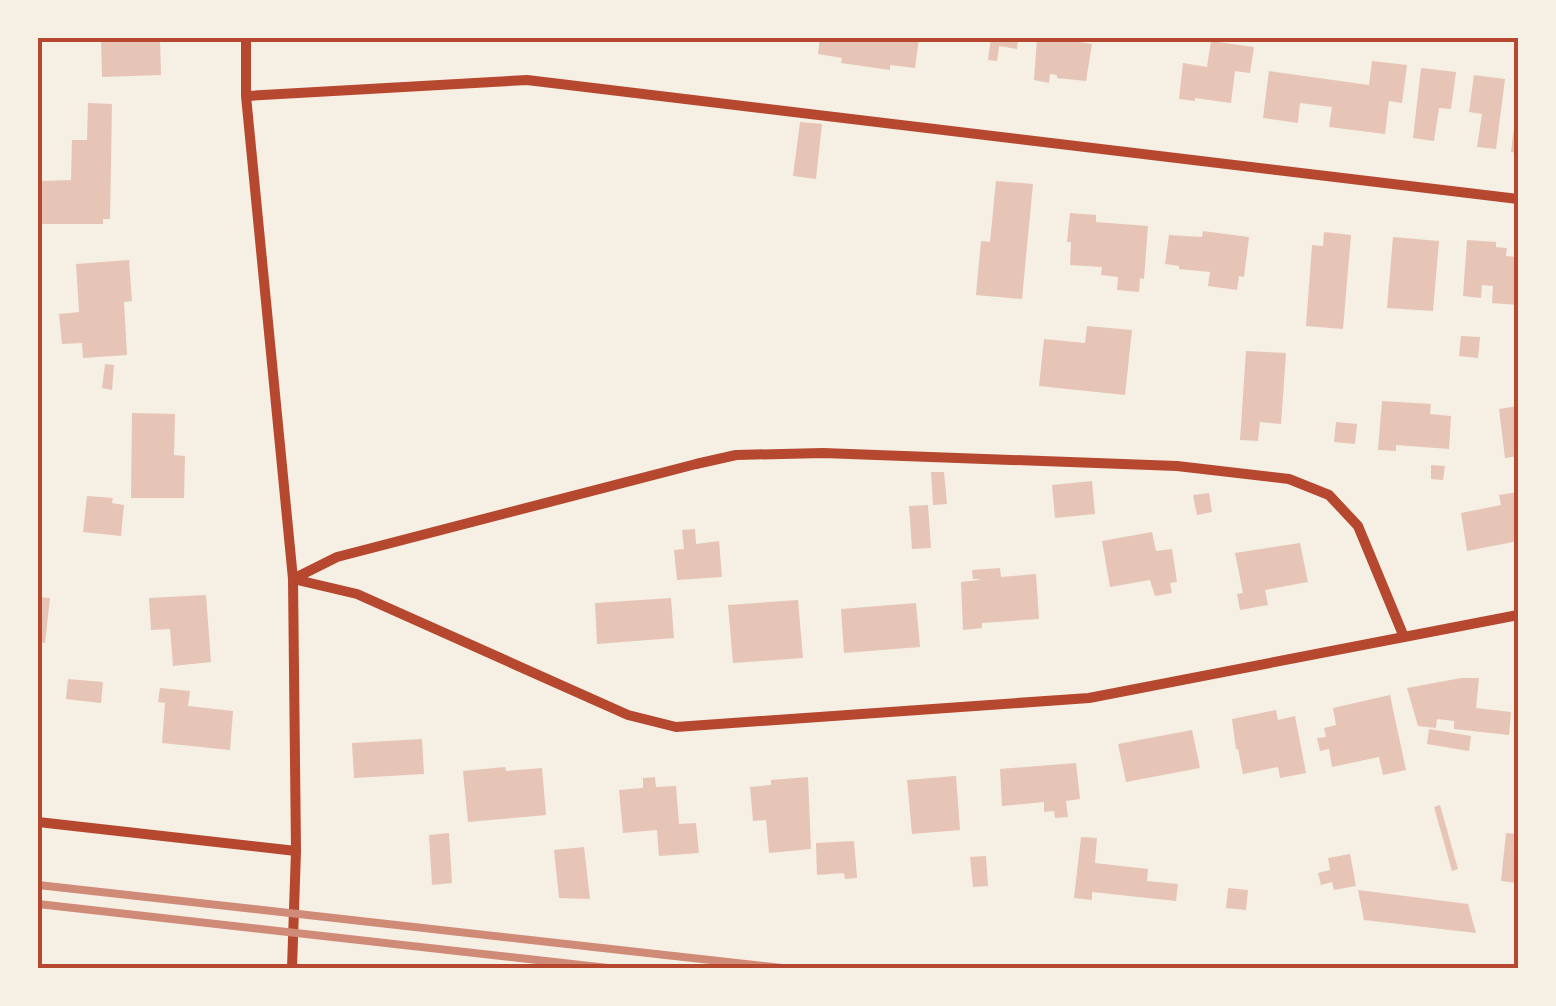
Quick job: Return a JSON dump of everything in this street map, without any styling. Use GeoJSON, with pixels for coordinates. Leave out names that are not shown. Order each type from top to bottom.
{"type":"FeatureCollection","features":[{"type":"Feature","properties":{"kind":"street"},"geometry":{"type":"LineString","coordinates":[[246,38],[246,96],[293,579],[296,851],[292,968]]}},
{"type":"Feature","properties":{"kind":"street"},"geometry":{"type":"LineString","coordinates":[[246,96],[527,80],[1518,198]]}},
{"type":"Feature","properties":{"kind":"street"},"geometry":{"type":"LineString","coordinates":[[293,579],[337,557],[736,456],[824,453],[1178,466],[1289,479],[1329,495],[1358,526],[1404,637]]}},
{"type":"Feature","properties":{"kind":"street"},"geometry":{"type":"LineString","coordinates":[[293,579],[358,594],[628,715],[676,727],[1089,698],[1518,615]]}},
{"type":"Feature","properties":{"kind":"street"},"geometry":{"type":"LineString","coordinates":[[38,822],[296,851]]}},
{"type":"Feature","properties":{"kind":"building"},"geometry":{"type":"Polygon","coordinates":[[[101,38],[160,38],[161,75],[102,77],[101,38]]]}},
{"type":"Feature","properties":{"kind":"building"},"geometry":{"type":"Polygon","coordinates":[[[820,38],[919,38],[915,68],[890,65],[890,70],[841,63],[842,58],[818,54],[820,38]]]}},
{"type":"Feature","properties":{"kind":"building"},"geometry":{"type":"Polygon","coordinates":[[[991,38],[1018,38],[1017,49],[999,46],[997,61],[988,60],[991,38]]]}},
{"type":"Feature","properties":{"kind":"building"},"geometry":{"type":"Polygon","coordinates":[[[1037,38],[1080,38],[1079,42],[1092,44],[1086,81],[1050,74],[1049,83],[1034,80],[1037,38]]]}},
{"type":"Feature","properties":{"kind":"building"},"geometry":{"type":"Polygon","coordinates":[[[1211,41],[1254,47],[1250,73],[1235,71],[1231,103],[1179,99],[1183,63],[1207,67],[1211,41]]]}},
{"type":"Feature","properties":{"kind":"building"},"geometry":{"type":"Polygon","coordinates":[[[1372,61],[1407,65],[1402,103],[1389,101],[1385,134],[1329,127],[1332,107],[1300,103],[1298,123],[1263,118],[1269,71],[1369,85],[1372,61]]]}},
{"type":"Feature","properties":{"kind":"building"},"geometry":{"type":"Polygon","coordinates":[[[1421,68],[1456,72],[1451,109],[1439,108],[1434,141],[1413,138],[1421,68]]]}},
{"type":"Feature","properties":{"kind":"building"},"geometry":{"type":"Polygon","coordinates":[[[1474,75],[1505,79],[1496,149],[1477,147],[1482,114],[1469,112],[1474,75]]]}},
{"type":"Feature","properties":{"kind":"building"},"geometry":{"type":"Polygon","coordinates":[[[88,103],[112,104],[110,219],[103,219],[103,224],[42,224],[42,181],[71,180],[72,140],[87,140],[88,103]]]}},
{"type":"Feature","properties":{"kind":"building"},"geometry":{"type":"Polygon","coordinates":[[[1518,110],[1518,153],[1511,152],[1518,110]]]}},
{"type":"Feature","properties":{"kind":"building"},"geometry":{"type":"Polygon","coordinates":[[[800,122],[822,124],[816,179],[793,176],[800,122]]]}},
{"type":"Feature","properties":{"kind":"building"},"geometry":{"type":"Polygon","coordinates":[[[996,181],[1033,184],[1022,299],[976,295],[981,241],[990,242],[996,181]]]}},
{"type":"Feature","properties":{"kind":"building"},"geometry":{"type":"Polygon","coordinates":[[[1070,213],[1096,215],[1096,222],[1148,226],[1144,279],[1140,278],[1139,292],[1117,290],[1118,277],[1101,275],[1102,267],[1070,265],[1070,213]]]}},
{"type":"Feature","properties":{"kind":"building"},"geometry":{"type":"Polygon","coordinates":[[[1203,231],[1249,237],[1244,277],[1239,276],[1237,290],[1208,286],[1210,272],[1165,264],[1169,235],[1202,237],[1203,231]]]}},
{"type":"Feature","properties":{"kind":"building"},"geometry":{"type":"Polygon","coordinates":[[[1324,232],[1351,235],[1343,329],[1306,326],[1312,245],[1323,246],[1324,232]]]}},
{"type":"Feature","properties":{"kind":"building"},"geometry":{"type":"Polygon","coordinates":[[[1393,237],[1439,241],[1433,311],[1387,308],[1393,237]]]}},
{"type":"Feature","properties":{"kind":"building"},"geometry":{"type":"Polygon","coordinates":[[[1467,240],[1496,242],[1496,247],[1507,248],[1506,256],[1518,257],[1518,305],[1492,303],[1493,286],[1482,285],[1481,298],[1463,296],[1467,240]]]}},
{"type":"Feature","properties":{"kind":"building"},"geometry":{"type":"Polygon","coordinates":[[[129,260],[132,301],[124,302],[127,355],[83,358],[82,343],[62,344],[59,314],[79,312],[76,264],[129,260]]]}},
{"type":"Feature","properties":{"kind":"building"},"geometry":{"type":"Polygon","coordinates":[[[1087,326],[1132,330],[1125,395],[1039,386],[1044,339],[1085,343],[1087,326]]]}},
{"type":"Feature","properties":{"kind":"building"},"geometry":{"type":"Polygon","coordinates":[[[1461,336],[1480,337],[1478,358],[1459,356],[1461,336]]]}},
{"type":"Feature","properties":{"kind":"building"},"geometry":{"type":"Polygon","coordinates":[[[1246,351],[1286,353],[1281,424],[1260,422],[1258,441],[1240,440],[1246,351]]]}},
{"type":"Feature","properties":{"kind":"building"},"geometry":{"type":"Polygon","coordinates":[[[105,364],[114,365],[112,390],[102,388],[105,364]]]}},
{"type":"Feature","properties":{"kind":"building"},"geometry":{"type":"Polygon","coordinates":[[[1382,401],[1431,404],[1430,414],[1451,416],[1449,449],[1396,445],[1396,451],[1378,450],[1382,401]]]}},
{"type":"Feature","properties":{"kind":"building"},"geometry":{"type":"Polygon","coordinates":[[[1518,406],[1518,456],[1505,458],[1499,409],[1518,406]]]}},
{"type":"Feature","properties":{"kind":"building"},"geometry":{"type":"Polygon","coordinates":[[[132,413],[175,414],[174,455],[185,456],[184,498],[131,498],[132,413]]]}},
{"type":"Feature","properties":{"kind":"building"},"geometry":{"type":"Polygon","coordinates":[[[1336,422],[1357,424],[1355,444],[1334,442],[1336,422]]]}},
{"type":"Feature","properties":{"kind":"building"},"geometry":{"type":"Polygon","coordinates":[[[1431,465],[1445,466],[1443,480],[1431,479],[1431,465]]]}},
{"type":"Feature","properties":{"kind":"building"},"geometry":{"type":"Polygon","coordinates":[[[931,472],[944,472],[947,504],[933,505],[931,472]]]}},
{"type":"Feature","properties":{"kind":"building"},"geometry":{"type":"Polygon","coordinates":[[[1092,481],[1095,514],[1055,518],[1052,485],[1092,481]]]}},
{"type":"Feature","properties":{"kind":"building"},"geometry":{"type":"Polygon","coordinates":[[[1518,492],[1518,541],[1467,551],[1461,513],[1501,505],[1499,495],[1518,492]]]}},
{"type":"Feature","properties":{"kind":"building"},"geometry":{"type":"Polygon","coordinates":[[[1209,493],[1212,512],[1197,515],[1193,495],[1209,493]]]}},
{"type":"Feature","properties":{"kind":"building"},"geometry":{"type":"Polygon","coordinates":[[[87,496],[113,498],[112,503],[124,505],[121,536],[83,532],[87,496]]]}},
{"type":"Feature","properties":{"kind":"building"},"geometry":{"type":"Polygon","coordinates":[[[928,505],[931,548],[912,549],[909,506],[928,505]]]}},
{"type":"Feature","properties":{"kind":"building"},"geometry":{"type":"Polygon","coordinates":[[[695,529],[696,544],[719,541],[722,577],[677,580],[674,550],[684,549],[682,530],[695,529]]]}},
{"type":"Feature","properties":{"kind":"building"},"geometry":{"type":"Polygon","coordinates":[[[1152,532],[1156,551],[1172,549],[1177,582],[1170,583],[1172,593],[1155,596],[1150,580],[1110,587],[1102,541],[1152,532]]]}},
{"type":"Feature","properties":{"kind":"building"},"geometry":{"type":"Polygon","coordinates":[[[1300,543],[1308,582],[1265,590],[1268,605],[1240,610],[1237,594],[1243,593],[1235,553],[1300,543]]]}},
{"type":"Feature","properties":{"kind":"building"},"geometry":{"type":"Polygon","coordinates":[[[1000,568],[1001,577],[1036,574],[1039,619],[982,623],[982,628],[963,630],[961,582],[979,580],[973,579],[972,570],[1000,568]]]}},
{"type":"Feature","properties":{"kind":"building"},"geometry":{"type":"Polygon","coordinates":[[[206,595],[211,662],[173,666],[170,629],[151,630],[149,598],[206,595]]]}},
{"type":"Feature","properties":{"kind":"building"},"geometry":{"type":"Polygon","coordinates":[[[38,597],[50,598],[45,643],[38,642],[38,597]]]}},
{"type":"Feature","properties":{"kind":"building"},"geometry":{"type":"Polygon","coordinates":[[[671,598],[674,638],[597,644],[595,603],[671,598]]]}},
{"type":"Feature","properties":{"kind":"building"},"geometry":{"type":"Polygon","coordinates":[[[798,600],[803,658],[733,663],[728,605],[798,600]]]}},
{"type":"Feature","properties":{"kind":"building"},"geometry":{"type":"Polygon","coordinates":[[[916,603],[920,647],[844,653],[841,609],[916,603]]]}},
{"type":"Feature","properties":{"kind":"building"},"geometry":{"type":"Polygon","coordinates":[[[1479,678],[1476,708],[1511,712],[1509,735],[1454,729],[1454,721],[1437,719],[1436,728],[1418,726],[1407,688],[1479,678]]]}},
{"type":"Feature","properties":{"kind":"building"},"geometry":{"type":"Polygon","coordinates":[[[68,679],[103,682],[101,703],[66,699],[68,679]]]}},
{"type":"Feature","properties":{"kind":"building"},"geometry":{"type":"Polygon","coordinates":[[[160,688],[190,691],[188,706],[233,711],[230,750],[162,743],[165,703],[158,702],[160,688]]]}},
{"type":"Feature","properties":{"kind":"building"},"geometry":{"type":"Polygon","coordinates":[[[1390,695],[1406,770],[1383,775],[1379,757],[1332,767],[1329,749],[1320,751],[1317,738],[1326,737],[1324,728],[1336,725],[1333,708],[1390,695]]]}},
{"type":"Feature","properties":{"kind":"building"},"geometry":{"type":"Polygon","coordinates":[[[1276,710],[1278,720],[1295,716],[1306,773],[1280,778],[1278,767],[1243,774],[1232,719],[1276,710]]]}},
{"type":"Feature","properties":{"kind":"building"},"geometry":{"type":"Polygon","coordinates":[[[1429,729],[1471,736],[1469,751],[1427,744],[1429,729]]]}},
{"type":"Feature","properties":{"kind":"building"},"geometry":{"type":"Polygon","coordinates":[[[1192,730],[1200,768],[1126,782],[1118,744],[1192,730]]]}},
{"type":"Feature","properties":{"kind":"building"},"geometry":{"type":"Polygon","coordinates":[[[422,739],[424,774],[354,778],[352,743],[422,739]]]}},
{"type":"Feature","properties":{"kind":"building"},"geometry":{"type":"Polygon","coordinates":[[[1076,763],[1080,799],[1066,801],[1068,817],[1055,818],[1054,811],[1044,812],[1044,802],[1002,806],[1000,769],[1076,763]]]}},
{"type":"Feature","properties":{"kind":"building"},"geometry":{"type":"Polygon","coordinates":[[[505,767],[506,771],[542,768],[546,815],[468,822],[463,771],[505,767]]]}},
{"type":"Feature","properties":{"kind":"building"},"geometry":{"type":"Polygon","coordinates":[[[956,776],[960,830],[912,834],[907,780],[956,776]]]}},
{"type":"Feature","properties":{"kind":"building"},"geometry":{"type":"Polygon","coordinates":[[[655,777],[656,787],[676,786],[679,824],[696,823],[699,853],[659,856],[657,830],[623,833],[619,790],[643,788],[643,778],[655,777]]]}},
{"type":"Feature","properties":{"kind":"building"},"geometry":{"type":"Polygon","coordinates":[[[808,777],[811,849],[769,853],[766,820],[753,821],[750,787],[771,785],[771,780],[808,777]]]}},
{"type":"Feature","properties":{"kind":"building"},"geometry":{"type":"Polygon","coordinates":[[[1440,805],[1458,869],[1452,871],[1434,807],[1440,805]]]}},
{"type":"Feature","properties":{"kind":"building"},"geometry":{"type":"Polygon","coordinates":[[[449,833],[452,883],[432,885],[429,835],[449,833]]]}},
{"type":"Feature","properties":{"kind":"building"},"geometry":{"type":"Polygon","coordinates":[[[1506,833],[1518,834],[1518,883],[1501,881],[1506,833]]]}},
{"type":"Feature","properties":{"kind":"building"},"geometry":{"type":"Polygon","coordinates":[[[1081,837],[1097,838],[1095,863],[1148,869],[1147,881],[1178,884],[1176,901],[1092,892],[1092,900],[1074,898],[1081,837]]]}},
{"type":"Feature","properties":{"kind":"building"},"geometry":{"type":"Polygon","coordinates":[[[854,841],[857,878],[845,879],[844,873],[817,875],[816,843],[854,841]]]}},
{"type":"Feature","properties":{"kind":"building"},"geometry":{"type":"Polygon","coordinates":[[[584,847],[590,899],[559,898],[554,850],[584,847]]]}},
{"type":"Feature","properties":{"kind":"building"},"geometry":{"type":"Polygon","coordinates":[[[1350,854],[1356,886],[1334,890],[1332,882],[1321,885],[1318,873],[1330,870],[1328,858],[1350,854]]]}},
{"type":"Feature","properties":{"kind":"building"},"geometry":{"type":"Polygon","coordinates":[[[986,856],[988,886],[973,887],[970,857],[986,856]]]}},
{"type":"Feature","properties":{"kind":"building"},"geometry":{"type":"Polygon","coordinates":[[[1228,888],[1248,890],[1246,910],[1226,908],[1228,888]]]}},
{"type":"Feature","properties":{"kind":"building"},"geometry":{"type":"Polygon","coordinates":[[[1358,890],[1468,904],[1476,933],[1364,920],[1358,890]]]}},
{"type":"Feature","properties":{"kind":"railway"},"geometry":{"type":"LineString","coordinates":[[38,885],[782,968]]}},
{"type":"Feature","properties":{"kind":"railway"},"geometry":{"type":"LineString","coordinates":[[38,904],[608,968]]}}]}
